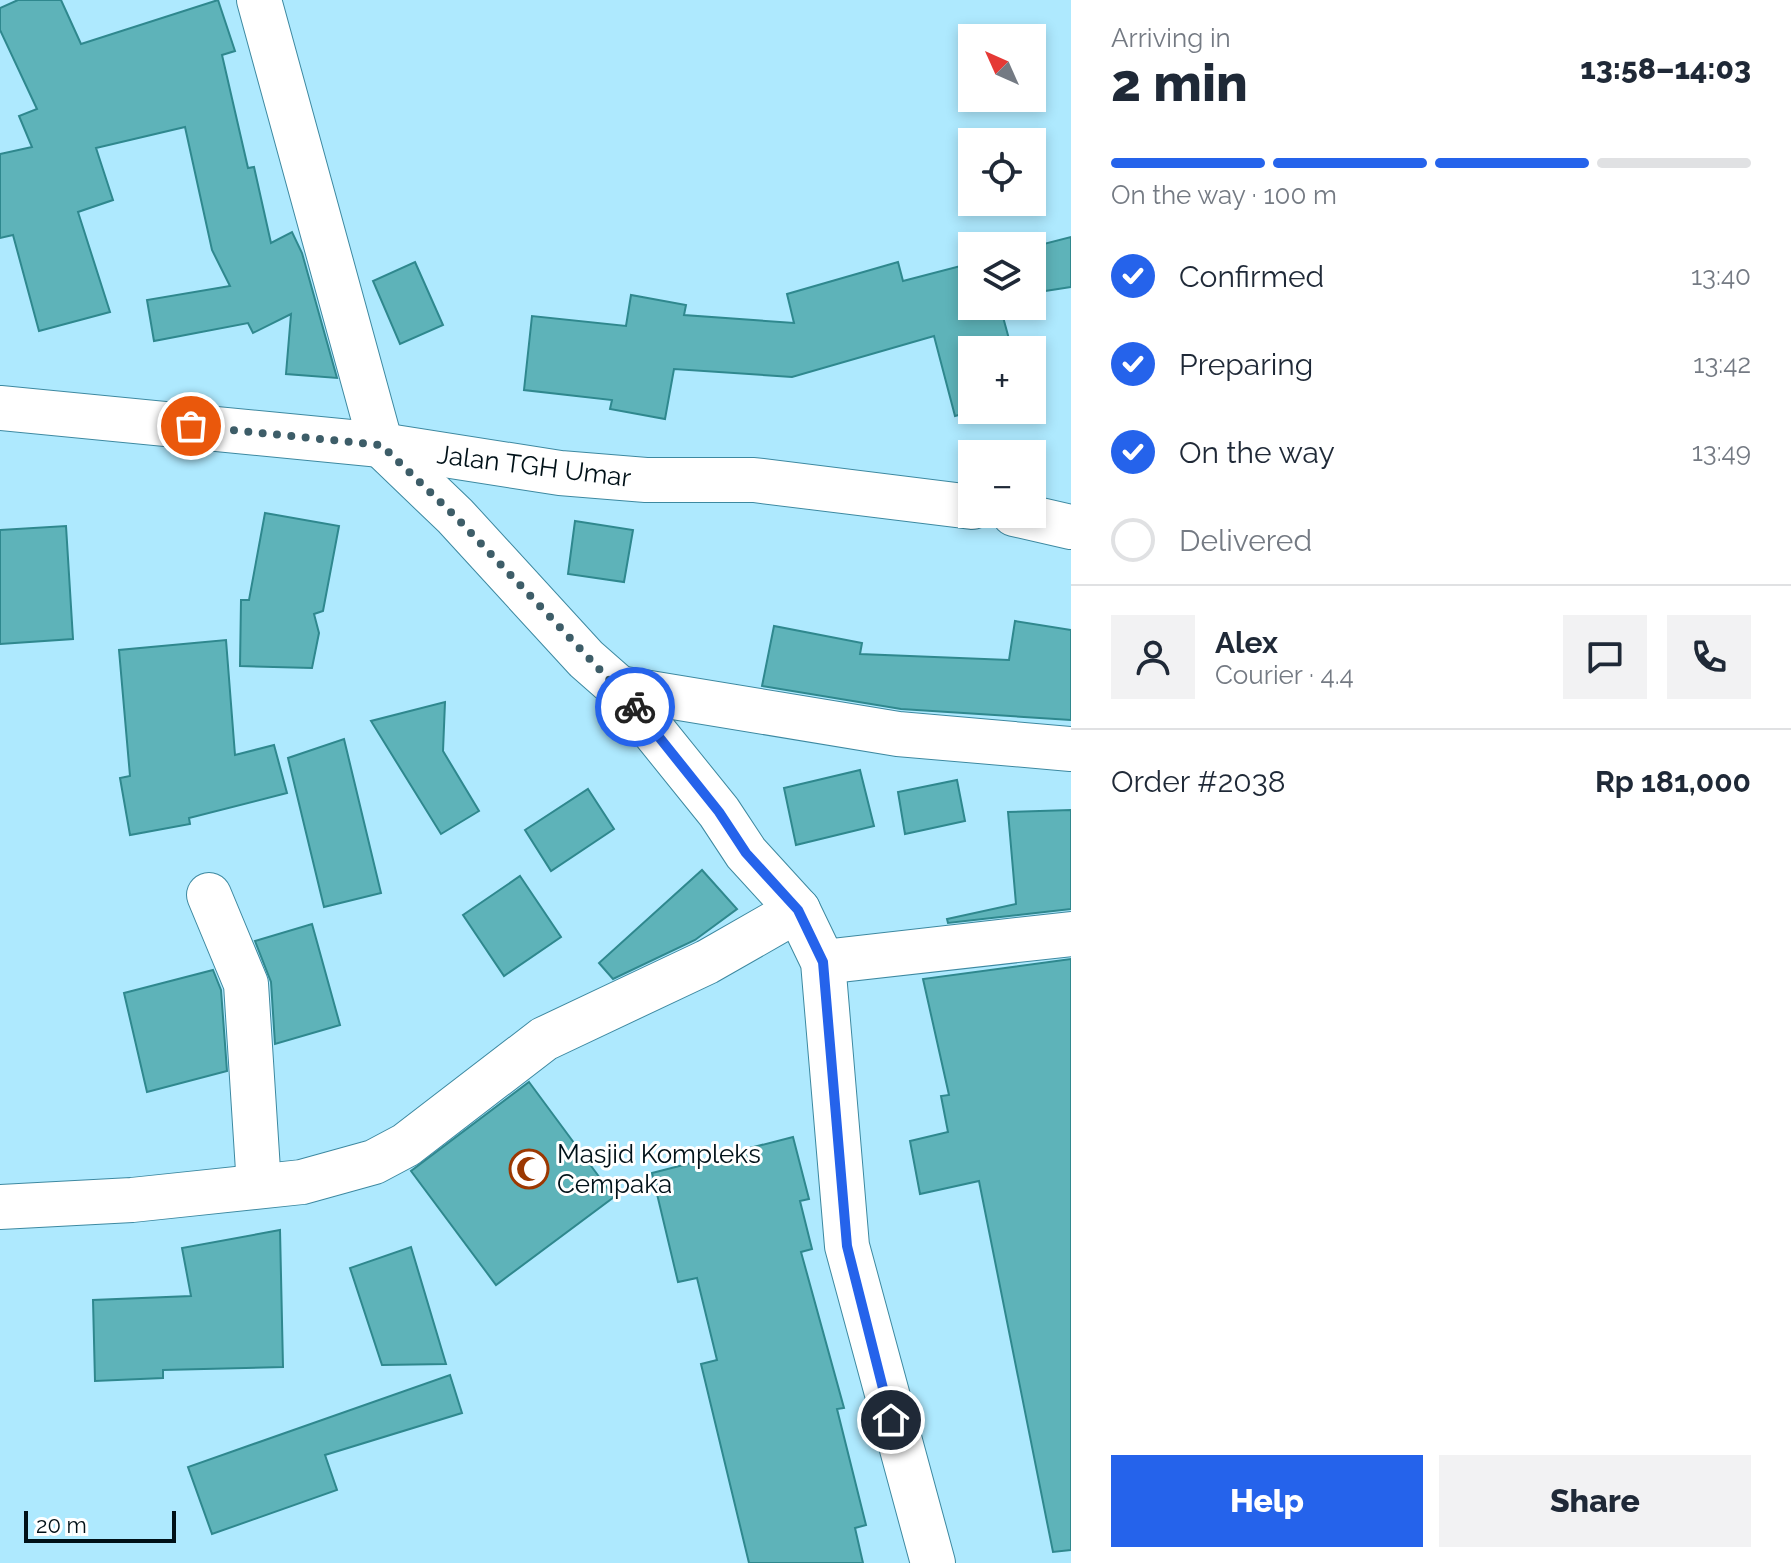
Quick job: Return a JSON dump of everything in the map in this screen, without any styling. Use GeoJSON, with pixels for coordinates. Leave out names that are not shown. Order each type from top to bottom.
{"type":"FeatureCollection","features":[{"type":"Feature","properties":{"kind":"street"},"geometry":{"type":"LineString","coordinates":[[259,0],[381,445],[455,516],[586,659],[619,688],[719,812],[746,853],[798,910],[823,962],[847,1246],[933,1563]]}},
{"type":"Feature","properties":{"kind":"street","name":"Jalan TGH Umar"},"geometry":{"type":"LineString","coordinates":[[0,408],[381,445],[560,473],[646,480],[754,480],[958,505]]}},
{"type":"Feature","properties":{"kind":"street"},"geometry":{"type":"LineString","coordinates":[[1046,521],[1071,527]]}},
{"type":"Feature","properties":{"kind":"street"},"geometry":{"type":"LineString","coordinates":[[619,688],[898,734],[1071,749]]}},
{"type":"Feature","properties":{"kind":"street"},"geometry":{"type":"LineString","coordinates":[[209,895],[246,984],[259,1186]]}},
{"type":"Feature","properties":{"kind":"street"},"geometry":{"type":"LineString","coordinates":[[0,1207],[103,1202],[302,1182],[374,1162],[406,1145],[544,1039],[707,962],[798,910]]}},
{"type":"Feature","properties":{"kind":"street"},"geometry":{"type":"LineString","coordinates":[[823,962],[1071,934]]}},
{"type":"Feature","properties":{"kind":"building"},"geometry":{"type":"Polygon","coordinates":[[[18,0],[61,0],[81,44],[218,0],[235,51],[222,55],[248,168],[254,167],[271,243],[292,232],[302,253],[337,378],[286,374],[291,314],[253,333],[248,323],[154,341],[147,300],[230,286],[212,250],[185,127],[96,148],[113,200],[78,212],[110,312],[39,331],[13,235],[0,238],[0,154],[32,147],[19,116],[37,109],[0,30],[0,8],[18,0]]]}},
{"type":"Feature","properties":{"kind":"building"},"geometry":{"type":"Polygon","coordinates":[[[1071,237],[1071,287],[1046,291],[1046,243],[1071,237]]]}},
{"type":"Feature","properties":{"kind":"building"},"geometry":{"type":"Polygon","coordinates":[[[415,262],[443,325],[400,344],[373,281],[415,262]]]}},
{"type":"Feature","properties":{"kind":"building"},"geometry":{"type":"Polygon","coordinates":[[[898,262],[903,281],[958,267],[958,320],[1004,320],[1008,336],[958,336],[958,415],[955,416],[934,336],[792,377],[674,369],[665,419],[610,409],[612,400],[524,390],[532,316],[626,326],[631,295],[686,305],[684,315],[794,323],[787,294],[898,262]]]}},
{"type":"Feature","properties":{"kind":"building"},"geometry":{"type":"Polygon","coordinates":[[[265,513],[339,526],[323,611],[314,614],[319,633],[312,668],[240,666],[241,600],[249,600],[265,513]]]}},
{"type":"Feature","properties":{"kind":"building"},"geometry":{"type":"Polygon","coordinates":[[[575,521],[633,530],[624,582],[568,574],[575,521]]]}},
{"type":"Feature","properties":{"kind":"building"},"geometry":{"type":"Polygon","coordinates":[[[66,526],[73,639],[0,644],[0,530],[66,526]]]}},
{"type":"Feature","properties":{"kind":"building"},"geometry":{"type":"Polygon","coordinates":[[[1015,621],[1071,630],[1071,720],[901,709],[762,686],[774,626],[862,643],[860,654],[1009,660],[1015,621]]]}},
{"type":"Feature","properties":{"kind":"building"},"geometry":{"type":"Polygon","coordinates":[[[226,640],[235,755],[274,745],[287,793],[189,818],[190,824],[130,835],[120,778],[130,776],[119,650],[226,640]]]}},
{"type":"Feature","properties":{"kind":"building"},"geometry":{"type":"Polygon","coordinates":[[[445,702],[443,751],[479,811],[441,834],[371,721],[445,702]]]}},
{"type":"Feature","properties":{"kind":"building"},"geometry":{"type":"Polygon","coordinates":[[[344,739],[381,893],[324,907],[288,758],[344,739]]]}},
{"type":"Feature","properties":{"kind":"building"},"geometry":{"type":"Polygon","coordinates":[[[860,770],[874,826],[796,845],[784,788],[860,770]]]}},
{"type":"Feature","properties":{"kind":"building"},"geometry":{"type":"Polygon","coordinates":[[[957,780],[965,821],[905,834],[898,792],[957,780]]]}},
{"type":"Feature","properties":{"kind":"building"},"geometry":{"type":"Polygon","coordinates":[[[588,789],[614,829],[551,871],[525,830],[588,789]]]}},
{"type":"Feature","properties":{"kind":"building"},"geometry":{"type":"Polygon","coordinates":[[[1071,810],[1071,909],[948,923],[947,919],[1016,904],[1008,812],[1071,810]]]}},
{"type":"Feature","properties":{"kind":"building"},"geometry":{"type":"Polygon","coordinates":[[[702,870],[737,909],[695,940],[613,979],[599,963],[702,870]]]}},
{"type":"Feature","properties":{"kind":"building"},"geometry":{"type":"Polygon","coordinates":[[[520,876],[561,937],[504,976],[463,915],[520,876]]]}},
{"type":"Feature","properties":{"kind":"building"},"geometry":{"type":"Polygon","coordinates":[[[312,924],[340,1025],[275,1044],[271,982],[255,941],[312,924]]]}},
{"type":"Feature","properties":{"kind":"building"},"geometry":{"type":"Polygon","coordinates":[[[1071,959],[1071,1550],[1053,1552],[979,1181],[920,1194],[910,1141],[948,1132],[941,1096],[949,1095],[923,979],[1071,959]]]}},
{"type":"Feature","properties":{"kind":"building"},"geometry":{"type":"Polygon","coordinates":[[[213,970],[221,990],[227,1071],[147,1092],[124,993],[213,970]]]}},
{"type":"Feature","properties":{"kind":"building"},"geometry":{"type":"Polygon","coordinates":[[[529,1082],[614,1197],[496,1285],[411,1171],[529,1082]]]}},
{"type":"Feature","properties":{"kind":"building"},"geometry":{"type":"Polygon","coordinates":[[[793,1137],[809,1199],[800,1201],[812,1249],[801,1252],[844,1408],[837,1409],[866,1525],[855,1528],[863,1563],[749,1563],[701,1364],[717,1360],[697,1278],[678,1282],[652,1173],[793,1137]]]}},
{"type":"Feature","properties":{"kind":"building"},"geometry":{"type":"Polygon","coordinates":[[[280,1230],[283,1367],[163,1370],[163,1378],[95,1381],[93,1300],[191,1296],[182,1248],[280,1230]]]}},
{"type":"Feature","properties":{"kind":"building"},"geometry":{"type":"Polygon","coordinates":[[[411,1247],[446,1364],[382,1365],[350,1268],[411,1247]]]}},
{"type":"Feature","properties":{"kind":"building"},"geometry":{"type":"Polygon","coordinates":[[[450,1375],[462,1413],[325,1455],[337,1490],[212,1534],[188,1467],[450,1375]]]}},
{"type":"Feature","properties":{"kind":"way so far"},"geometry":{"type":"LineString","coordinates":[[191,426],[381,445],[455,516],[586,659],[635,707]]}},
{"type":"Feature","properties":{"kind":"place","name":"Masjid Kompleks Cempaka"},"geometry":{"type":"Point","coordinates":[529,1169]}},
{"type":"Feature","properties":{"kind":"route"},"geometry":{"type":"LineString","coordinates":[[635,707],[719,812],[746,853],[798,910],[823,962],[847,1246],[891,1420]]}}]}
